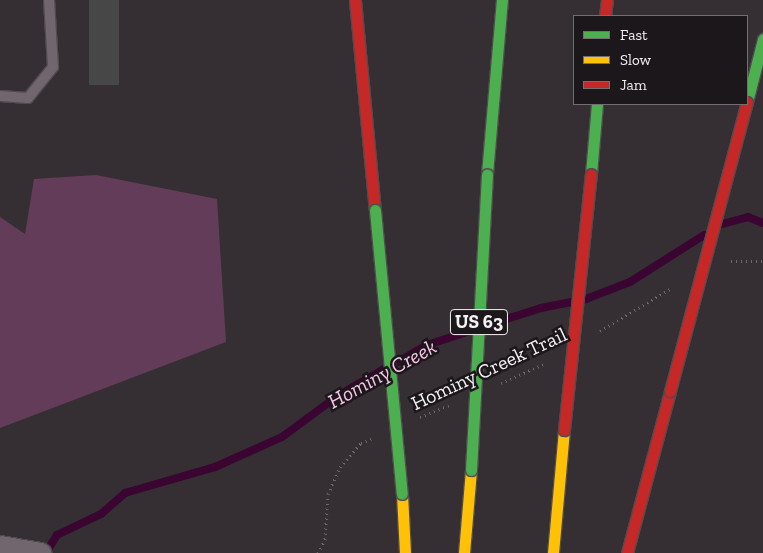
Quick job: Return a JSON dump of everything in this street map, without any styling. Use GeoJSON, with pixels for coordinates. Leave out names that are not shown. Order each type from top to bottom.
{"type":"FeatureCollection","features":[{"type":"Feature","properties":{"kind":"highway"},"geometry":{"type":"LineString","coordinates":[[354,0],[402,494],[406,553]]}},
{"type":"Feature","properties":{"kind":"highway","name":"US 63"},"geometry":{"type":"LineString","coordinates":[[464,553],[471,470],[487,174],[502,0]]}},
{"type":"Feature","properties":{"kind":"highway"},"geometry":{"type":"LineString","coordinates":[[605,15],[607,0]]}},
{"type":"Feature","properties":{"kind":"highway"},"geometry":{"type":"LineString","coordinates":[[748,98],[763,39]]}},
{"type":"Feature","properties":{"kind":"highway"},"geometry":{"type":"LineString","coordinates":[[553,553],[598,105]]}},
{"type":"Feature","properties":{"kind":"highway"},"geometry":{"type":"LineString","coordinates":[[627,553],[746,105]]}},
{"type":"Feature","properties":{"kind":"street"},"geometry":{"type":"LineString","coordinates":[[0,546],[34,552]]}},
{"type":"Feature","properties":{"kind":"lane"},"geometry":{"type":"LineString","coordinates":[[0,96],[28,98],[53,67],[49,0]]}},
{"type":"Feature","properties":{"kind":"path"},"geometry":{"type":"LineString","coordinates":[[726,261],[763,261]]}},
{"type":"Feature","properties":{"kind":"path","name":"Hominy Creek Trail"},"geometry":{"type":"LineString","coordinates":[[597,333],[674,287]]}},
{"type":"Feature","properties":{"kind":"path","name":"Hominy Creek Trail"},"geometry":{"type":"LineString","coordinates":[[493,386],[554,358]]}},
{"type":"Feature","properties":{"kind":"path","name":"Hominy Creek Trail"},"geometry":{"type":"LineString","coordinates":[[414,420],[458,401]]}},
{"type":"Feature","properties":{"kind":"path"},"geometry":{"type":"LineString","coordinates":[[318,553],[325,539],[328,494],[340,467],[361,443],[379,435]]}},
{"type":"Feature","properties":{"kind":"shaded area"},"geometry":{"type":"Polygon","coordinates":[[[96,175],[217,199],[226,342],[0,428],[0,217],[25,234],[34,179],[96,175]]]}},
{"type":"Feature","properties":{"kind":"building"},"geometry":{"type":"Polygon","coordinates":[[[89,0],[119,0],[119,85],[89,85],[89,0]]]}},
{"type":"Feature","properties":{"kind":"waterway","name":"Hominy Creek"},"geometry":{"type":"LineString","coordinates":[[722,224],[748,217],[763,223]]}},
{"type":"Feature","properties":{"kind":"waterway","name":"Hominy Creek"},"geometry":{"type":"LineString","coordinates":[[484,326],[541,308],[586,299],[630,282],[704,235]]}},
{"type":"Feature","properties":{"kind":"waterway","name":"Hominy Creek"},"geometry":{"type":"LineString","coordinates":[[394,364],[427,345],[473,330]]}},
{"type":"Feature","properties":{"kind":"waterway","name":"Hominy Creek"},"geometry":{"type":"LineString","coordinates":[[46,553],[57,535],[101,514],[125,493],[215,467],[282,437],[339,395],[384,369]]}},
{"type":"Feature","properties":{"kind":"traffic: fast"},"geometry":{"type":"LineString","coordinates":[[487,174],[502,0]]}},
{"type":"Feature","properties":{"kind":"traffic: fast"},"geometry":{"type":"LineString","coordinates":[[748,98],[763,39]]}},
{"type":"Feature","properties":{"kind":"traffic: fast"},"geometry":{"type":"LineString","coordinates":[[591,174],[597,105]]}},
{"type":"Feature","properties":{"kind":"traffic: fast"},"geometry":{"type":"LineString","coordinates":[[471,470],[487,174]]}},
{"type":"Feature","properties":{"kind":"traffic: fast"},"geometry":{"type":"LineString","coordinates":[[375,210],[402,494]]}},
{"type":"Feature","properties":{"kind":"traffic: slow"},"geometry":{"type":"LineString","coordinates":[[553,553],[564,430]]}},
{"type":"Feature","properties":{"kind":"traffic: slow"},"geometry":{"type":"LineString","coordinates":[[464,553],[471,470]]}},
{"type":"Feature","properties":{"kind":"traffic: slow"},"geometry":{"type":"LineString","coordinates":[[402,494],[405,553]]}},
{"type":"Feature","properties":{"kind":"traffic: jam"},"geometry":{"type":"LineString","coordinates":[[355,0],[375,210]]}},
{"type":"Feature","properties":{"kind":"traffic: jam"},"geometry":{"type":"LineString","coordinates":[[605,15],[607,0]]}},
{"type":"Feature","properties":{"kind":"traffic: jam"},"geometry":{"type":"LineString","coordinates":[[670,391],[746,105]]}},
{"type":"Feature","properties":{"kind":"traffic: jam"},"geometry":{"type":"LineString","coordinates":[[564,430],[591,174]]}},
{"type":"Feature","properties":{"kind":"traffic: jam"},"geometry":{"type":"LineString","coordinates":[[627,553],[670,391]]}}]}
